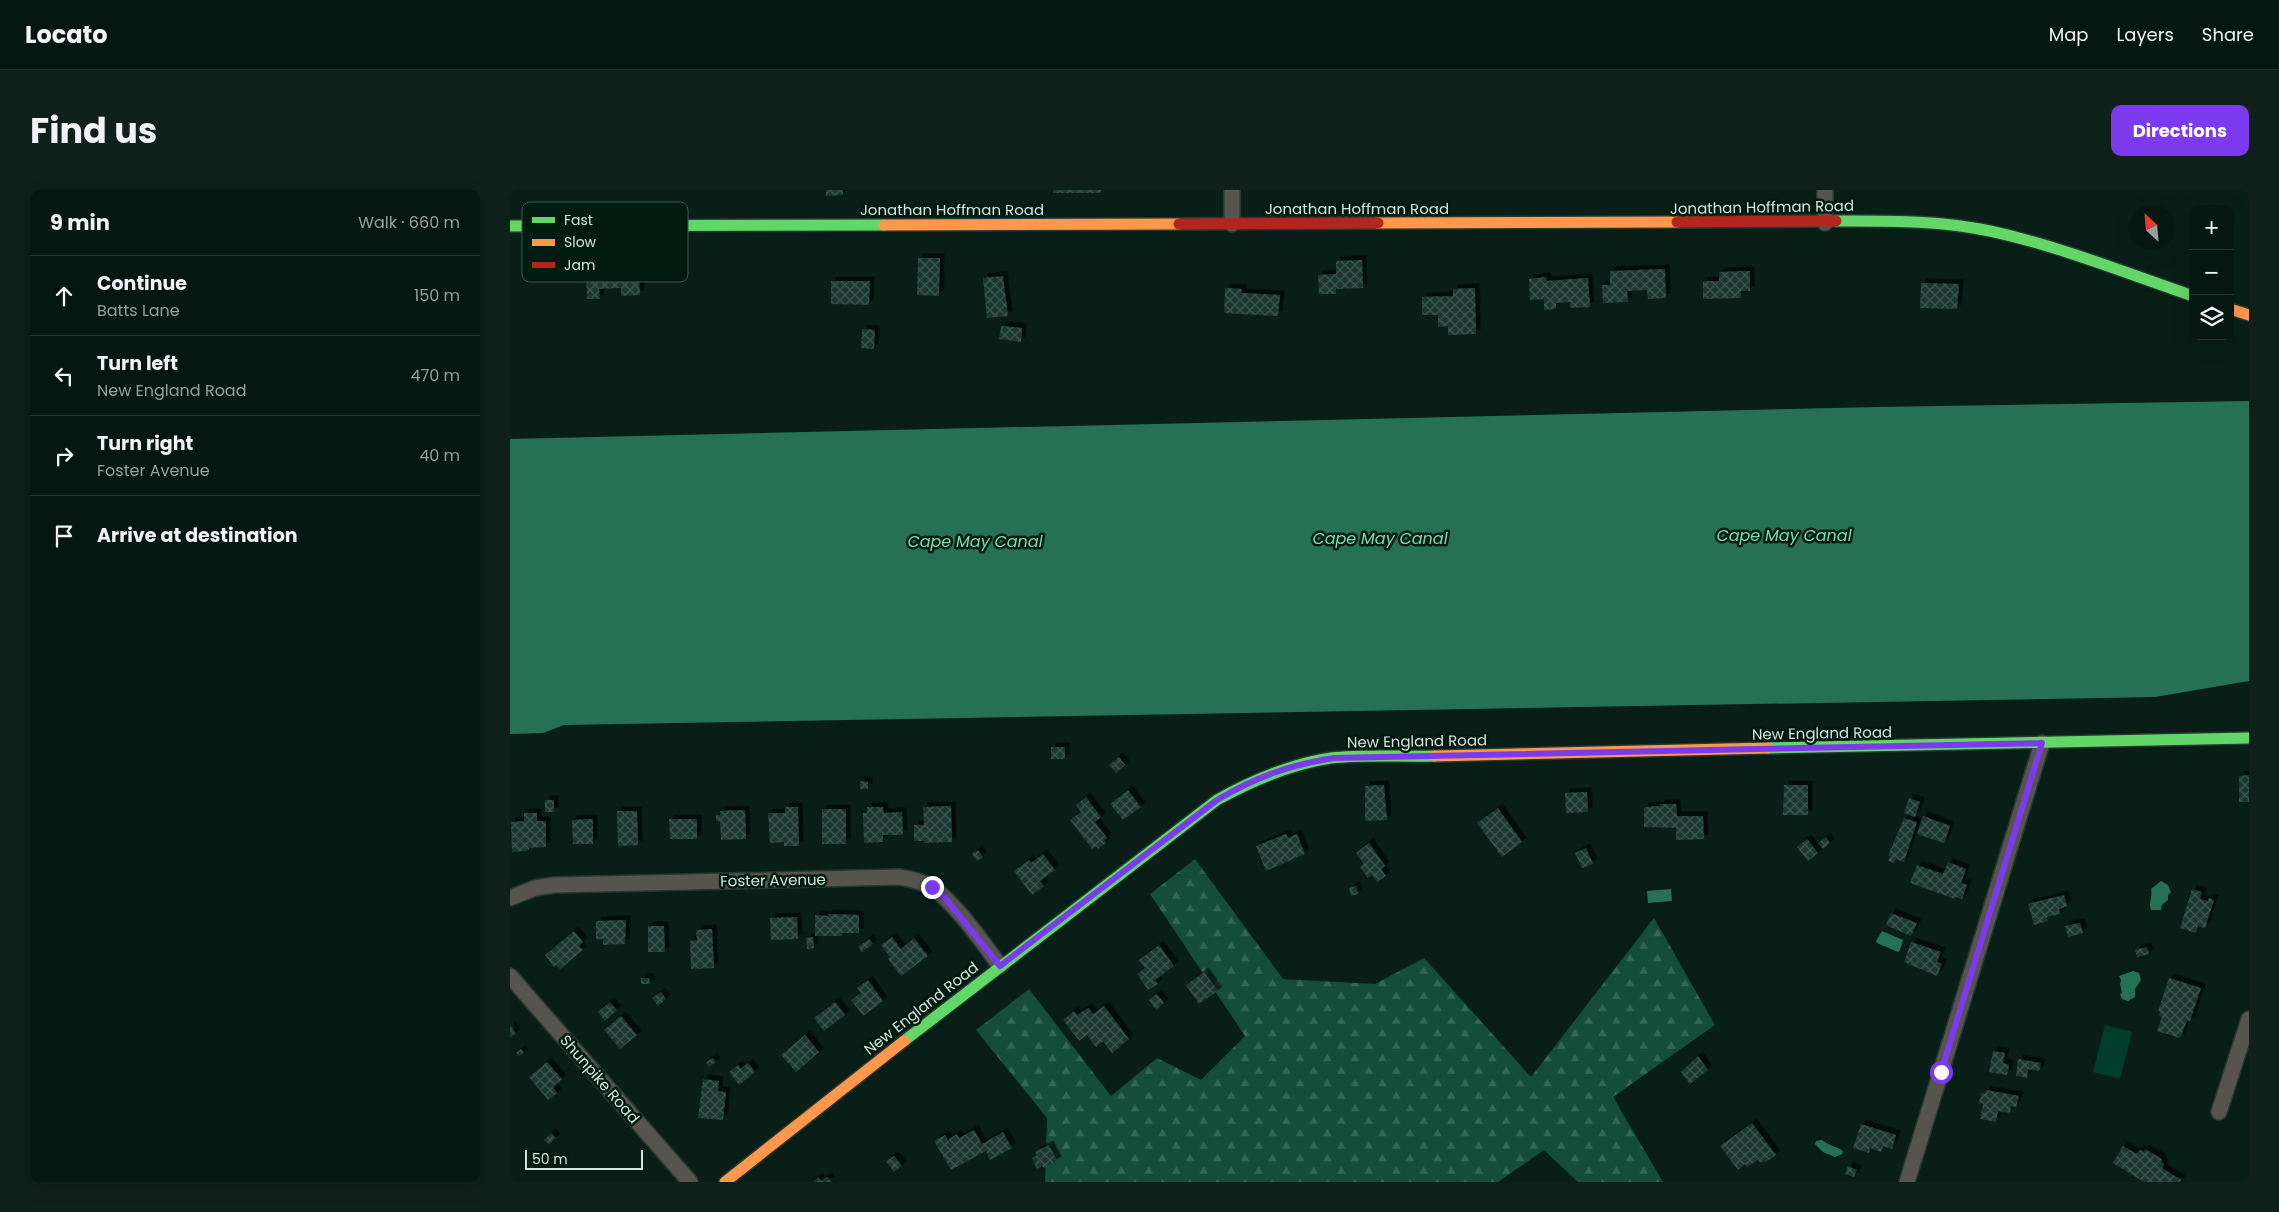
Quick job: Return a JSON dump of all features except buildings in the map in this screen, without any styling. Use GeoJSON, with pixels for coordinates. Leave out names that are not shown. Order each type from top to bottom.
{"type":"FeatureCollection","features":[{"type":"Feature","properties":{"kind":"street"},"geometry":{"type":"LineString","coordinates":[[1232,190],[1232,224]]}},
{"type":"Feature","properties":{"kind":"street"},"geometry":{"type":"LineString","coordinates":[[1825,190],[1825,223]]}},
{"type":"Feature","properties":{"kind":"street","name":"Jonathan Hoffman Road"},"geometry":{"type":"LineString","coordinates":[[688,226],[1825,223],[1880,220],[1916,221],[1989,231],[2033,242],[2190,295]]}},
{"type":"Feature","properties":{"kind":"street"},"geometry":{"type":"LineString","coordinates":[[2234,310],[2249,315]]}},
{"type":"Feature","properties":{"kind":"street","name":"New England Road"},"geometry":{"type":"LineString","coordinates":[[725,1182],[1000,966],[1217,800],[1246,783],[1277,770],[1305,762],[1334,758],[2249,738]]}},
{"type":"Feature","properties":{"kind":"street"},"geometry":{"type":"LineString","coordinates":[[1908,1182],[2042,743]]}},
{"type":"Feature","properties":{"kind":"street","name":"Foster Avenue"},"geometry":{"type":"LineString","coordinates":[[510,898],[535,888],[554,885],[900,877],[915,880],[932,887],[945,898],[1000,966]]}},
{"type":"Feature","properties":{"kind":"street","name":"Shunpike Road"},"geometry":{"type":"LineString","coordinates":[[510,976],[690,1182]]}},
{"type":"Feature","properties":{"kind":"street"},"geometry":{"type":"LineString","coordinates":[[2219,1112],[2249,1019]]}},
{"type":"Feature","properties":{"kind":"green space"},"geometry":{"type":"Polygon","coordinates":[[[1195,859],[1283,979],[1375,984],[1424,958],[1531,1077],[1654,918],[1715,1025],[1613,1097],[1663,1182],[1578,1182],[1544,1150],[1498,1182],[1045,1182],[1047,1118],[976,1030],[1029,989],[1111,1096],[1157,1058],[1201,1080],[1245,1036],[1150,894],[1195,859]]]}},
{"type":"Feature","properties":{"kind":"shaded area"},"geometry":{"type":"Polygon","coordinates":[[[2105,1025],[2132,1032],[2120,1079],[2093,1072],[2105,1025]]]}},
{"type":"Feature","properties":{"kind":"water","name":"Cape May Canal"},"geometry":{"type":"Polygon","coordinates":[[[2249,401],[2249,681],[2155,697],[564,725],[543,733],[510,734],[510,439],[1877,407],[2249,401]]]}},
{"type":"Feature","properties":{"kind":"water"},"geometry":{"type":"Polygon","coordinates":[[[2161,881],[2168,885],[2171,892],[2168,895],[2168,900],[2162,905],[2161,910],[2151,910],[2151,889],[2161,881]]]}},
{"type":"Feature","properties":{"kind":"water"},"geometry":{"type":"Polygon","coordinates":[[[1671,889],[1672,901],[1648,903],[1647,891],[1671,889]]]}},
{"type":"Feature","properties":{"kind":"water"},"geometry":{"type":"Polygon","coordinates":[[[1882,931],[1903,940],[1898,952],[1877,943],[1876,941],[1882,931]]]}},
{"type":"Feature","properties":{"kind":"water"},"geometry":{"type":"Polygon","coordinates":[[[2133,971],[2139,973],[2141,980],[2135,989],[2135,997],[2128,1001],[2122,999],[2120,994],[2122,993],[2119,976],[2133,971]]]}},
{"type":"Feature","properties":{"kind":"water"},"geometry":{"type":"Polygon","coordinates":[[[1822,1140],[1843,1151],[1842,1154],[1835,1157],[1823,1152],[1815,1144],[1816,1141],[1822,1140]]]}},
{"type":"Feature","properties":{"kind":"traffic: fast"},"geometry":{"type":"LineString","coordinates":[[1836,221],[1894,221],[1971,227],[2016,237],[2067,252],[2190,295]]}},
{"type":"Feature","properties":{"kind":"traffic: fast"},"geometry":{"type":"LineString","coordinates":[[688,226],[884,225]]}},
{"type":"Feature","properties":{"kind":"traffic: fast"},"geometry":{"type":"LineString","coordinates":[[510,226],[522,226]]}},
{"type":"Feature","properties":{"kind":"traffic: fast"},"geometry":{"type":"LineString","coordinates":[[1768,748],[2249,738]]}},
{"type":"Feature","properties":{"kind":"traffic: fast"},"geometry":{"type":"LineString","coordinates":[[904,1041],[1217,800],[1258,780],[1301,764],[1331,758],[1357,756],[1435,756]]}},
{"type":"Feature","properties":{"kind":"traffic: slow"},"geometry":{"type":"LineString","coordinates":[[1378,223],[1677,222]]}},
{"type":"Feature","properties":{"kind":"traffic: slow"},"geometry":{"type":"LineString","coordinates":[[884,225],[1179,224]]}},
{"type":"Feature","properties":{"kind":"traffic: slow"},"geometry":{"type":"LineString","coordinates":[[2234,310],[2249,315]]}},
{"type":"Feature","properties":{"kind":"traffic: slow"},"geometry":{"type":"LineString","coordinates":[[1435,756],[1768,748]]}},
{"type":"Feature","properties":{"kind":"traffic: slow"},"geometry":{"type":"LineString","coordinates":[[725,1182],[904,1041]]}},
{"type":"Feature","properties":{"kind":"traffic: jam"},"geometry":{"type":"LineString","coordinates":[[1677,222],[1836,221]]}},
{"type":"Feature","properties":{"kind":"traffic: jam"},"geometry":{"type":"LineString","coordinates":[[1179,224],[1378,223]]}},
{"type":"Feature","properties":{"kind":"route"},"geometry":{"type":"LineString","coordinates":[[932,887],[945,898],[1000,966],[1217,800],[1246,783],[1277,770],[1305,762],[1334,758],[2042,743],[1941,1072]]}}]}
